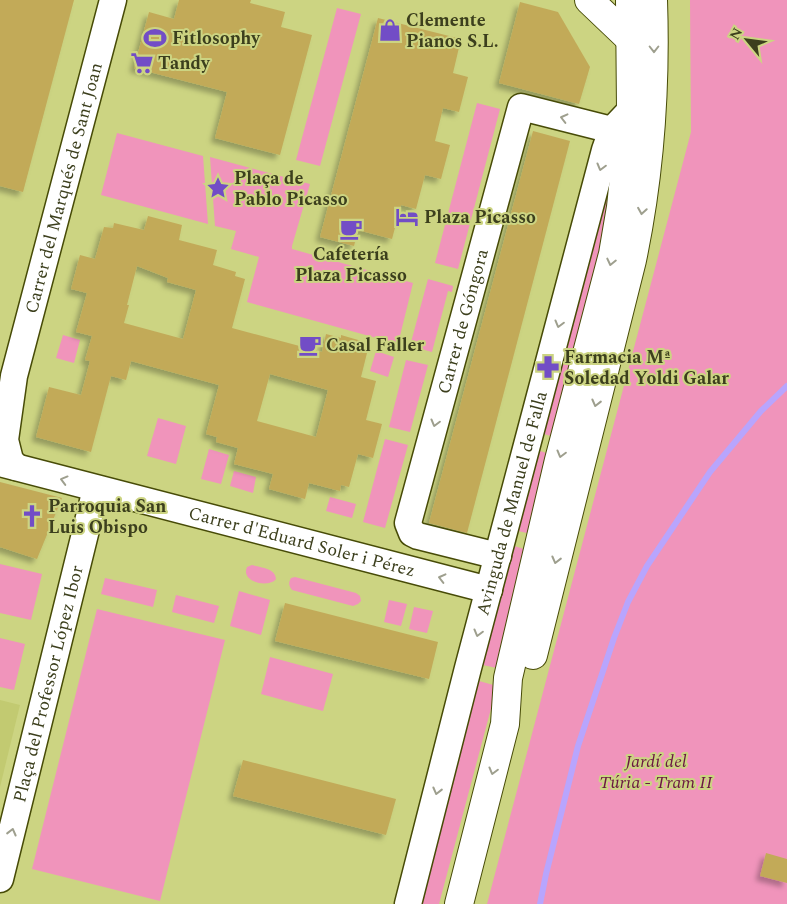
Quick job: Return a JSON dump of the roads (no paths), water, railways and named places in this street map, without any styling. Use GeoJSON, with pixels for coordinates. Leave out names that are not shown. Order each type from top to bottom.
{"type":"FeatureCollection","features":[{"type":"Feature","properties":{"kind":"main road"},"geometry":{"type":"LineString","coordinates":[[589,0],[631,40]]}},
{"type":"Feature","properties":{"kind":"main road","name":"Avinguda de Manuel de Falla"},"geometry":{"type":"LineString","coordinates":[[459,904],[505,724],[510,668],[559,460],[613,254],[621,207],[631,110],[630,0]]}},
{"type":"Feature","properties":{"kind":"main road","name":"Avinguda de Manuel de Falla"},"geometry":{"type":"LineString","coordinates":[[505,724],[526,682],[641,218],[652,123],[654,80],[653,0]]}},
{"type":"Feature","properties":{"kind":"street","name":"Carrer del Marqués de Sant Joan"},"geometry":{"type":"LineString","coordinates":[[8,465],[6,440],[14,376],[113,0]]}},
{"type":"Feature","properties":{"kind":"street","name":"Carrer de Góngora"},"geometry":{"type":"LineString","coordinates":[[418,536],[412,533],[408,523],[521,107],[612,130]]}},
{"type":"Feature","properties":{"kind":"street","name":"Avinguda de Manuel de Falla"},"geometry":{"type":"LineString","coordinates":[[408,904],[489,590],[612,130],[631,110]]}},
{"type":"Feature","properties":{"kind":"street","name":"Carrer del Marqués de Sant Joan"},"geometry":{"type":"LineString","coordinates":[[0,410],[14,376]]}},
{"type":"Feature","properties":{"kind":"street","name":"Carrer d'Eduard Soler i Pérez"},"geometry":{"type":"LineString","coordinates":[[8,465],[489,590]]}},
{"type":"Feature","properties":{"kind":"street","name":"Plaça del Professor López Ibor"},"geometry":{"type":"LineString","coordinates":[[0,879],[96,489]]}},
{"type":"Feature","properties":{"kind":"street","name":"Carrer d'Eduard Soler i Pérez"},"geometry":{"type":"LineString","coordinates":[[418,536],[498,556]]}},
{"type":"Feature","properties":{"kind":"waterway"},"geometry":{"type":"LineString","coordinates":[[540,904],[578,746],[628,602],[647,566],[710,472],[761,411],[787,386]]}},
{"type":"Feature","properties":{"kind":"place","name":"Clemente Pianos S.L."},"geometry":{"type":"Point","coordinates":[390,30]}},
{"type":"Feature","properties":{"kind":"place","name":"Fitlosophy"},"geometry":{"type":"Point","coordinates":[155,38]}},
{"type":"Feature","properties":{"kind":"place","name":"Tandy"},"geometry":{"type":"Point","coordinates":[142,63]}},
{"type":"Feature","properties":{"kind":"place","name":"Plaça de Pablo Picasso"},"geometry":{"type":"Point","coordinates":[218,188]}},
{"type":"Feature","properties":{"kind":"place","name":"Plaza Picasso"},"geometry":{"type":"Point","coordinates":[407,217]}},
{"type":"Feature","properties":{"kind":"place","name":"Cafetería Plaza Picasso"},"geometry":{"type":"Point","coordinates":[351,229]}},
{"type":"Feature","properties":{"kind":"place","name":"Casal Faller"},"geometry":{"type":"Point","coordinates":[310,345]}},
{"type":"Feature","properties":{"kind":"place","name":"Farmacia Mª Soledad Yoldi Galar"},"geometry":{"type":"Point","coordinates":[548,367]}},
{"type":"Feature","properties":{"kind":"place","name":"Parroquia San Luis Obispo"},"geometry":{"type":"Point","coordinates":[32,516]}},
{"type":"Feature","properties":{"kind":"park label","name":"Jardí del Túria - Tram II"},"geometry":{"type":"Point","coordinates":[656,771]}}]}
